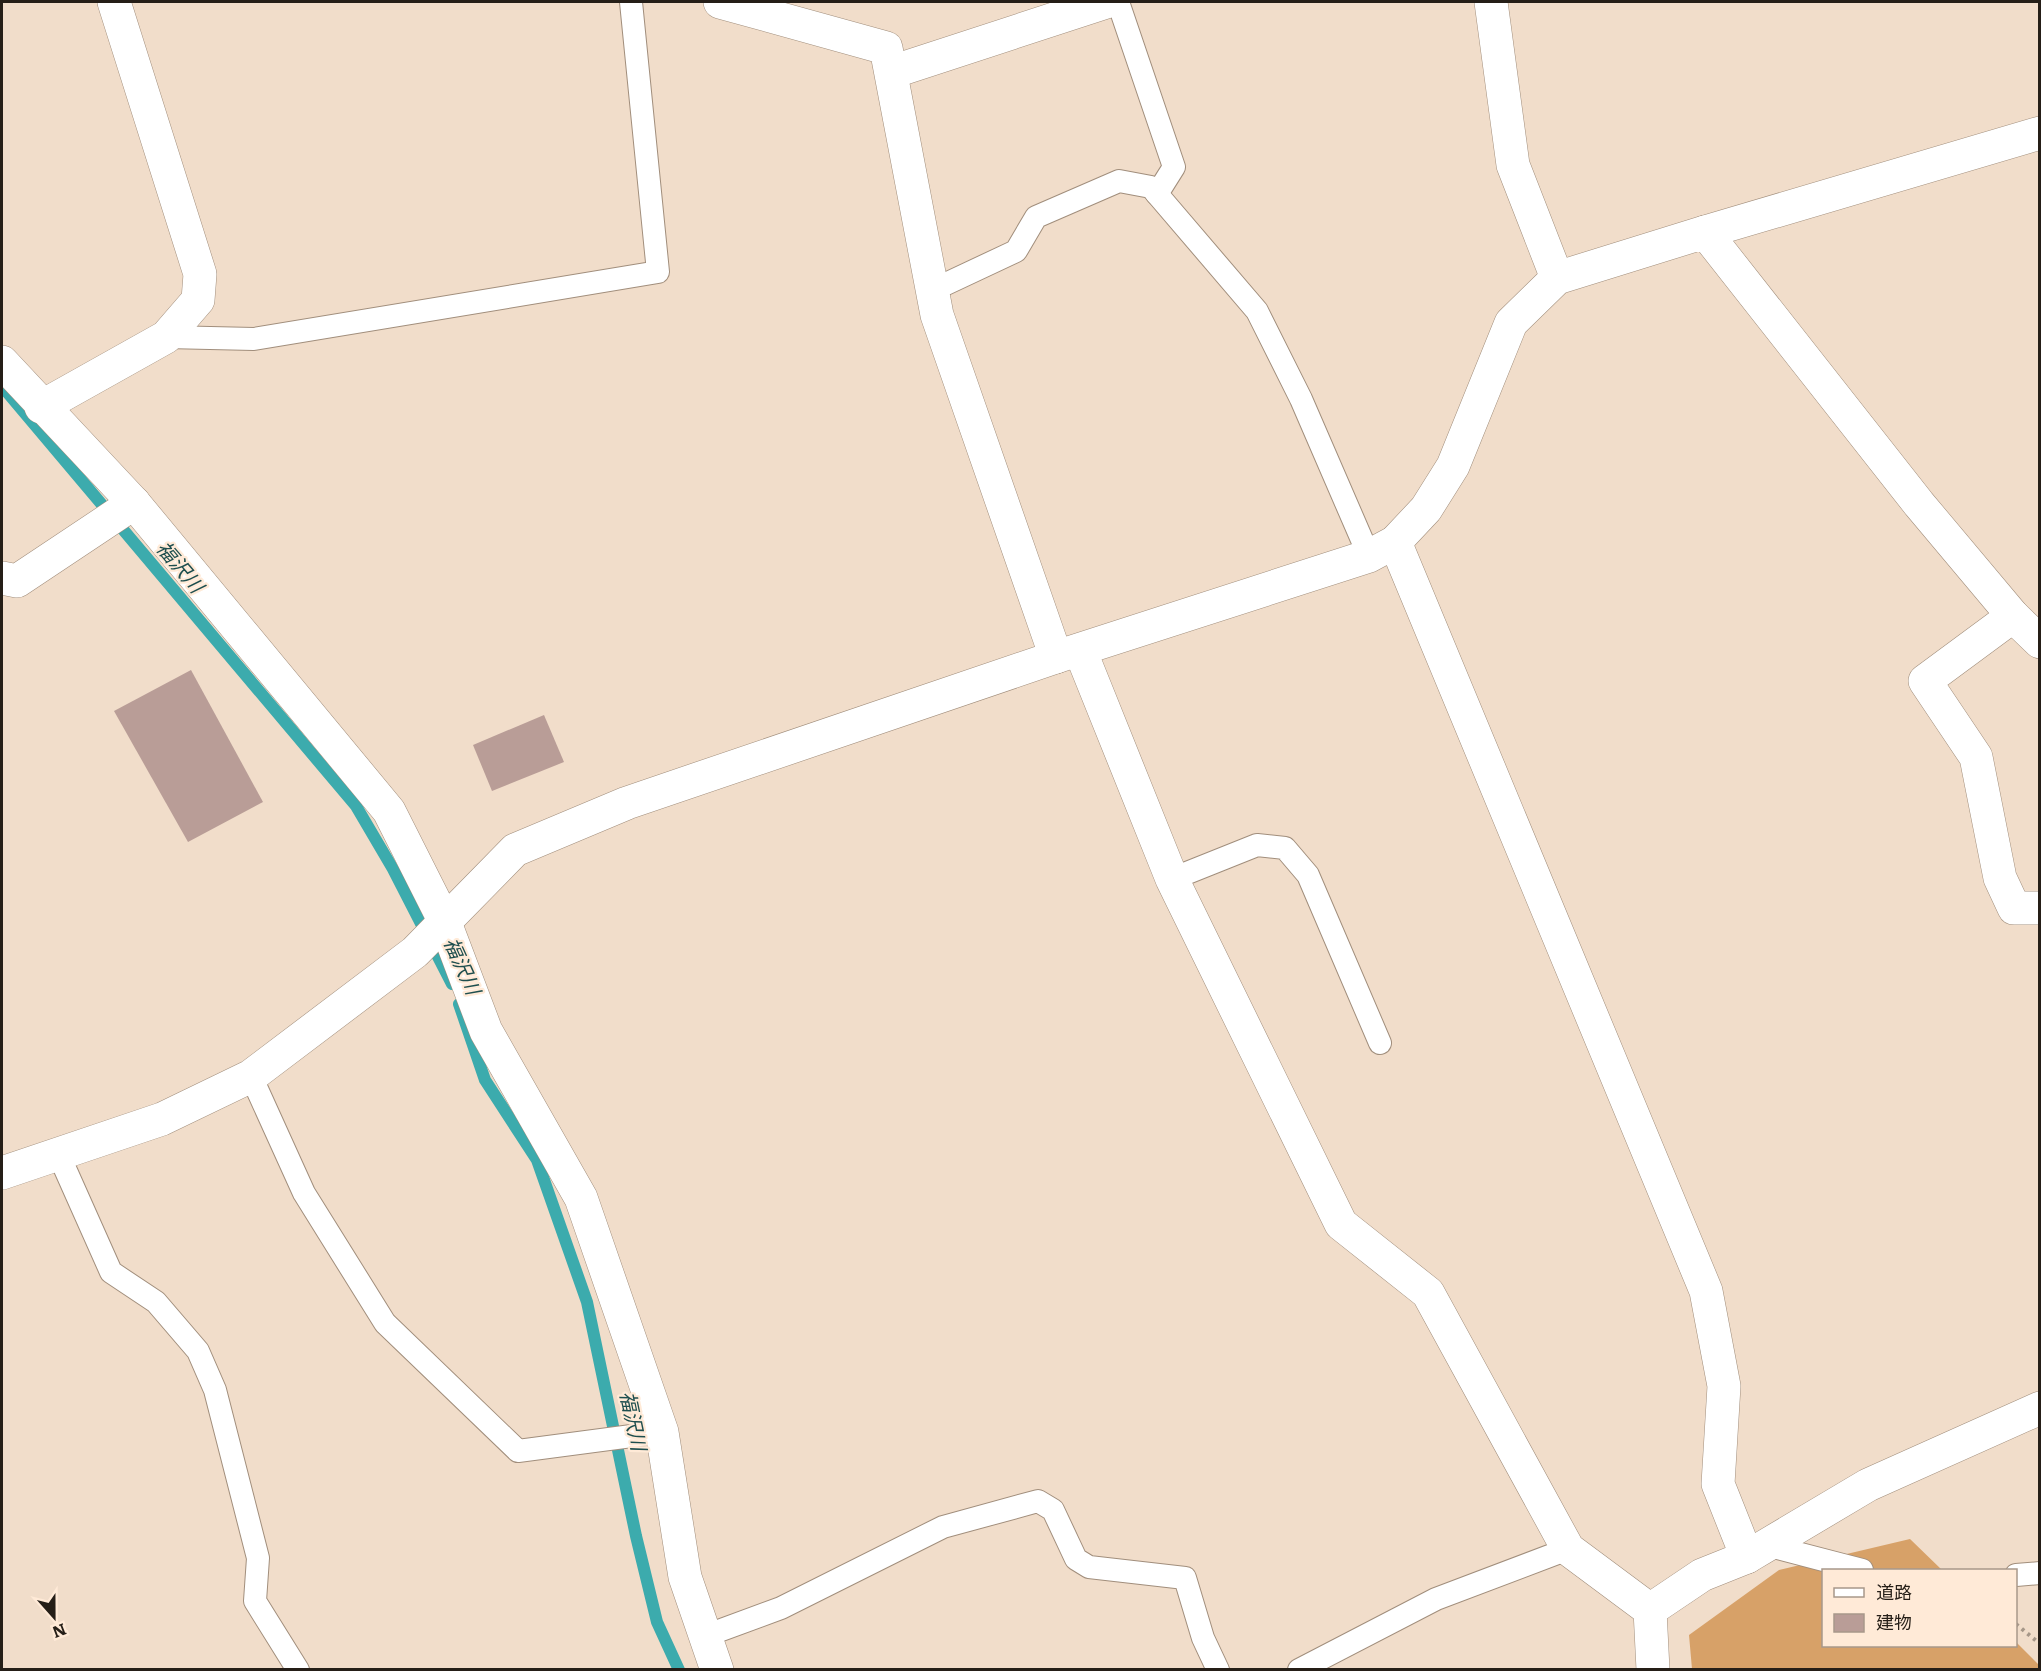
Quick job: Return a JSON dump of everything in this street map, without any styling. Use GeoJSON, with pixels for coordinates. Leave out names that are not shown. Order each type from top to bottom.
{"type":"FeatureCollection","features":[{"type":"Feature","properties":{"kind":"street"},"geometry":{"type":"LineString","coordinates":[[41,407],[166,337],[198,300],[200,273],[114,2]]}},
{"type":"Feature","properties":{"kind":"street"},"geometry":{"type":"LineString","coordinates":[[720,2],[886,48],[937,315],[1068,654],[1172,879],[1341,1224],[1428,1293],[1568,1549],[1650,1610]]}},
{"type":"Feature","properties":{"kind":"street"},"geometry":{"type":"LineString","coordinates":[[892,72],[1106,2]]}},
{"type":"Feature","properties":{"kind":"street"},"geometry":{"type":"LineString","coordinates":[[1491,2],[1513,165],[1557,278]]}},
{"type":"Feature","properties":{"kind":"street"},"geometry":{"type":"LineString","coordinates":[[2,1173],[162,1119],[251,1077],[415,952],[515,850],[627,803],[1382,549],[1426,509],[1453,466],[1511,323],[1557,278],[2040,133]]}},
{"type":"Feature","properties":{"kind":"street"},"geometry":{"type":"LineString","coordinates":[[1705,232],[1919,504],[2013,616],[2040,642]]}},
{"type":"Feature","properties":{"kind":"street"},"geometry":{"type":"LineString","coordinates":[[2,362],[41,407],[134,503],[389,811],[444,920],[486,1031],[581,1198],[662,1432],[685,1577],[717,1670]]}},
{"type":"Feature","properties":{"kind":"street"},"geometry":{"type":"LineString","coordinates":[[2,578],[17,581],[134,503]]}},
{"type":"Feature","properties":{"kind":"street"},"geometry":{"type":"LineString","coordinates":[[1382,549],[1706,1291],[1724,1386],[1718,1484],[1757,1551]]}},
{"type":"Feature","properties":{"kind":"street"},"geometry":{"type":"LineString","coordinates":[[2013,616],[1925,681],[1976,757],[2000,878],[2014,908],[2040,908]]}},
{"type":"Feature","properties":{"kind":"street"},"geometry":{"type":"LineString","coordinates":[[1650,1610],[1702,1575],[1757,1551],[1868,1485],[2040,1408]]}},
{"type":"Feature","properties":{"kind":"street"},"geometry":{"type":"LineString","coordinates":[[1650,1610],[1653,1670]]}},
{"type":"Feature","properties":{"kind":"lane"},"geometry":{"type":"LineString","coordinates":[[166,337],[254,339],[658,272],[631,2]]}},
{"type":"Feature","properties":{"kind":"lane"},"geometry":{"type":"LineString","coordinates":[[1118,2],[1174,167],[1157,194]]}},
{"type":"Feature","properties":{"kind":"lane"},"geometry":{"type":"LineString","coordinates":[[933,290],[1016,251],[1036,217],[1119,181],[1151,187],[1257,311],[1300,399],[1382,549]]}},
{"type":"Feature","properties":{"kind":"lane"},"geometry":{"type":"LineString","coordinates":[[1172,879],[1257,845],[1285,848],[1308,875],[1380,1042]]}},
{"type":"Feature","properties":{"kind":"lane"},"geometry":{"type":"LineString","coordinates":[[251,1077],[304,1193],[385,1323],[518,1451],[662,1432]]}},
{"type":"Feature","properties":{"kind":"lane"},"geometry":{"type":"LineString","coordinates":[[58,1153],[111,1272],[156,1302],[198,1351],[214,1390],[258,1558],[255,1601],[298,1670]]}},
{"type":"Feature","properties":{"kind":"lane"},"geometry":{"type":"LineString","coordinates":[[705,1636],[781,1608],[943,1527],[1038,1501],[1053,1510],[1077,1559],[1089,1567],[1185,1578],[1203,1638],[1218,1670]]}},
{"type":"Feature","properties":{"kind":"lane"},"geometry":{"type":"LineString","coordinates":[[1299,1670],[1436,1599],[1568,1549]]}},
{"type":"Feature","properties":{"kind":"lane"},"geometry":{"type":"LineString","coordinates":[[1757,1551],[1856,1569]]}},
{"type":"Feature","properties":{"kind":"lane"},"geometry":{"type":"LineString","coordinates":[[2017,1575],[2040,1573]]}},
{"type":"Feature","properties":{"kind":"path"},"geometry":{"type":"LineString","coordinates":[[2017,1625],[2040,1644]]}},
{"type":"Feature","properties":{"kind":"shaded area"},"geometry":{"type":"Polygon","coordinates":[[[1910,1539],[1941,1569],[1822,1569],[1822,1647],[2017,1647],[2017,1643],[2039,1665],[2039,1669],[1692,1669],[1689,1635],[1779,1570],[1910,1539]]]}},
{"type":"Feature","properties":{"kind":"building"},"geometry":{"type":"Polygon","coordinates":[[[191,670],[263,802],[188,842],[114,711],[191,670]]]}},
{"type":"Feature","properties":{"kind":"building"},"geometry":{"type":"Polygon","coordinates":[[[544,715],[564,762],[492,791],[473,745],[544,715]]]}},
{"type":"Feature","properties":{"kind":"waterway","name":"福沢川"},"geometry":{"type":"LineString","coordinates":[[2,386],[356,806],[393,869],[452,984]]}},
{"type":"Feature","properties":{"kind":"waterway","name":"福沢川"},"geometry":{"type":"LineString","coordinates":[[459,1004],[485,1080],[537,1160],[587,1302],[636,1536],[657,1622],[679,1670]]}}]}
